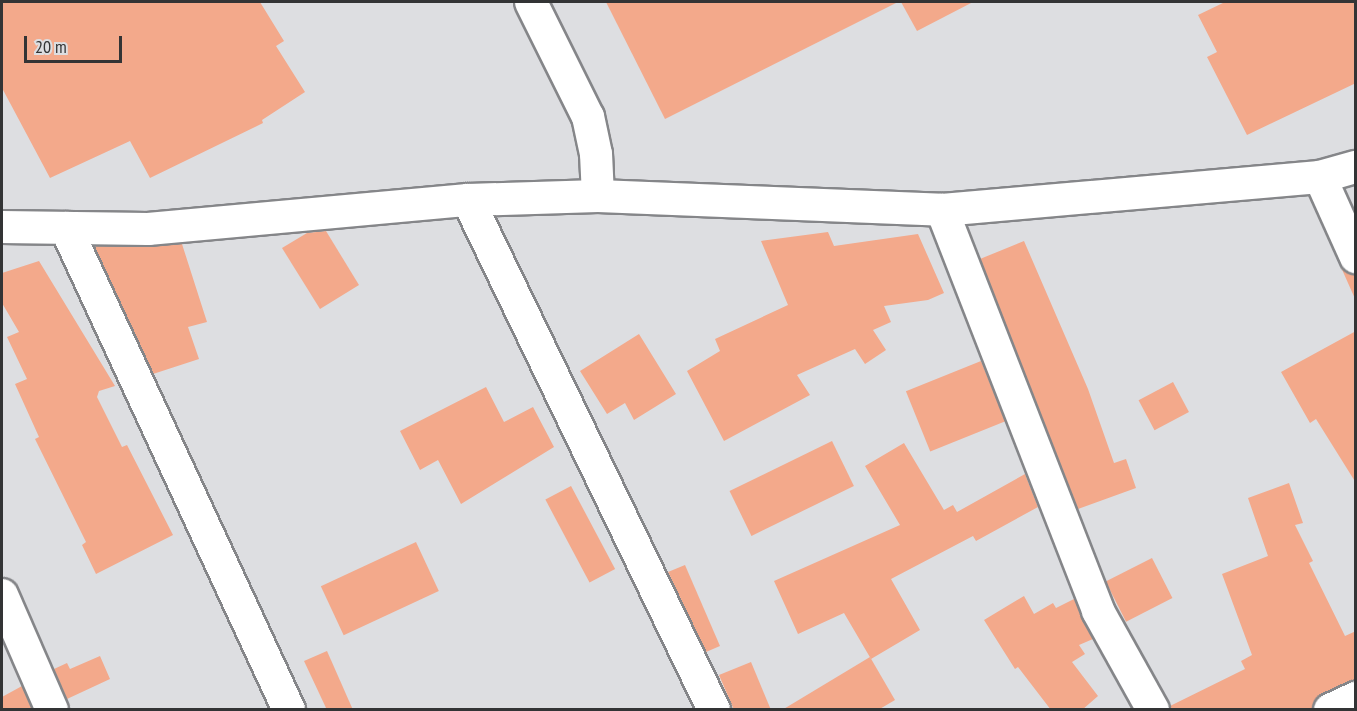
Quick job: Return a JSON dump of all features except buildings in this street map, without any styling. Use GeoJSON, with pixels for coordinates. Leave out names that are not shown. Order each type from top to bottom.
{"type":"FeatureCollection","features":[{"type":"Feature","properties":{"kind":"street"},"geometry":{"type":"LineString","coordinates":[[531,2],[588,117],[596,154],[598,196]]}},
{"type":"Feature","properties":{"kind":"street"},"geometry":{"type":"LineString","coordinates":[[2,226],[148,229],[468,200],[598,196],[942,210],[1320,177],[1356,167]]}},
{"type":"Feature","properties":{"kind":"street"},"geometry":{"type":"LineString","coordinates":[[1320,177],[1356,257]]}},
{"type":"Feature","properties":{"kind":"street"},"geometry":{"type":"LineString","coordinates":[[468,200],[714,710]]}},
{"type":"Feature","properties":{"kind":"street"},"geometry":{"type":"LineString","coordinates":[[942,210],[1098,611],[1153,710]]}},
{"type":"Feature","properties":{"kind":"street"},"geometry":{"type":"LineString","coordinates":[[66,228],[289,710]]}},
{"type":"Feature","properties":{"kind":"street"},"geometry":{"type":"LineString","coordinates":[[2,595],[52,710]]}},
{"type":"Feature","properties":{"kind":"street"},"geometry":{"type":"LineString","coordinates":[[1330,710],[1356,698]]}}]}
